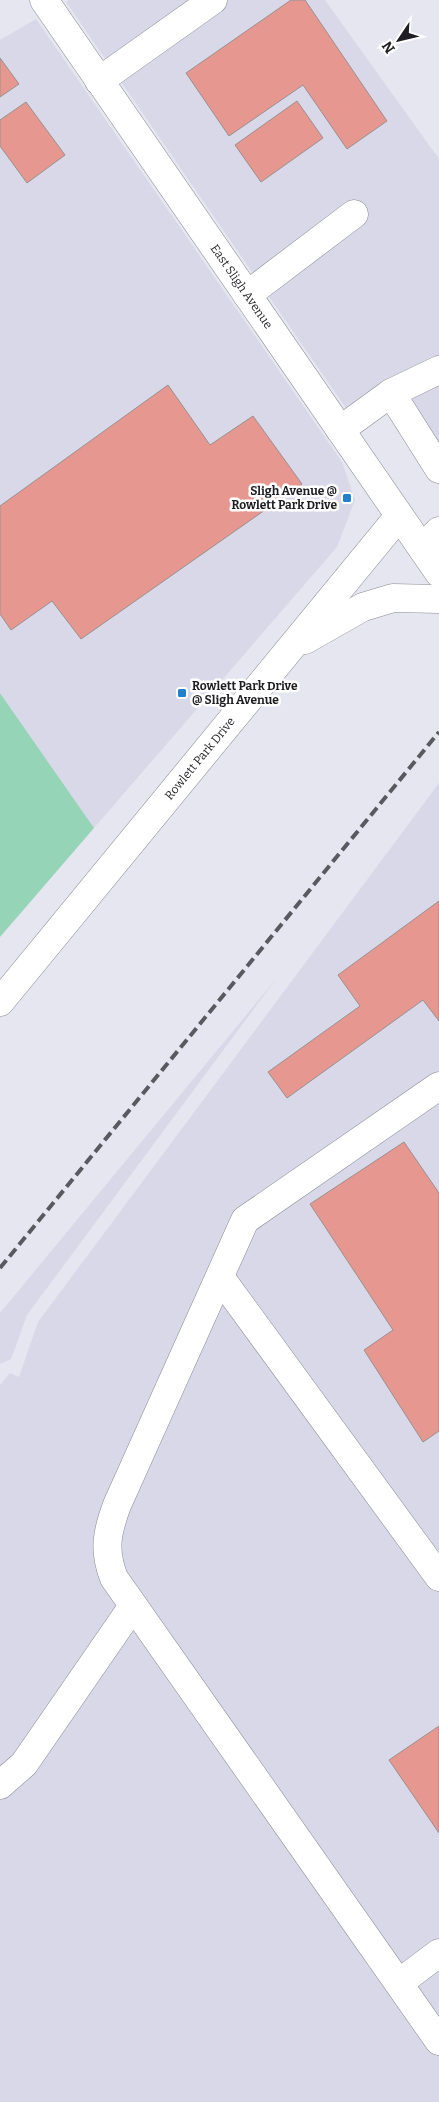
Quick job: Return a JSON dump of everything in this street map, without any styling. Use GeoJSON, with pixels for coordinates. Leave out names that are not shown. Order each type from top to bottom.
{"type":"FeatureCollection","features":[{"type":"Feature","properties":{"kind":"street","name":"East Sligh Avenue"},"geometry":{"type":"LineString","coordinates":[[44,0],[399,516],[430,539],[439,573]]}},
{"type":"Feature","properties":{"kind":"street"},"geometry":{"type":"LineString","coordinates":[[99,81],[213,0]]}},
{"type":"Feature","properties":{"kind":"street"},"geometry":{"type":"LineString","coordinates":[[247,295],[354,214]]}},
{"type":"Feature","properties":{"kind":"street"},"geometry":{"type":"LineString","coordinates":[[340,430],[391,393],[439,370]]}},
{"type":"Feature","properties":{"kind":"street"},"geometry":{"type":"LineString","coordinates":[[391,393],[439,469]]}},
{"type":"Feature","properties":{"kind":"street","name":"Rowlett Park Drive"},"geometry":{"type":"LineString","coordinates":[[0,1002],[399,516]]}},
{"type":"Feature","properties":{"kind":"street"},"geometry":{"type":"LineString","coordinates":[[291,648],[363,607],[393,598],[439,600]]}},
{"type":"Feature","properties":{"kind":"street"},"geometry":{"type":"LineString","coordinates":[[439,1086],[245,1220],[117,1505],[108,1530],[106,1548],[108,1565],[114,1578],[439,2040]]}},
{"type":"Feature","properties":{"kind":"street"},"geometry":{"type":"LineString","coordinates":[[220,1277],[439,1577]]}},
{"type":"Feature","properties":{"kind":"street"},"geometry":{"type":"LineString","coordinates":[[0,1785],[24,1764],[133,1606]]}},
{"type":"Feature","properties":{"kind":"street"},"geometry":{"type":"LineString","coordinates":[[399,1983],[439,1953]]}},
{"type":"Feature","properties":{"kind":"shaded area"},"geometry":{"type":"Polygon","coordinates":[[[69,0],[325,0],[439,159],[439,485],[389,403],[361,430],[66,2],[69,0]]]}},
{"type":"Feature","properties":{"kind":"shaded area"},"geometry":{"type":"Polygon","coordinates":[[[36,19],[342,462],[355,500],[337,547],[94,828],[0,693],[0,40],[36,19]]]}},
{"type":"Feature","properties":{"kind":"shaded area"},"geometry":{"type":"Polygon","coordinates":[[[439,783],[439,2102],[0,2102],[0,1385],[10,1373],[19,1377],[38,1322],[439,783]]]}},
{"type":"Feature","properties":{"kind":"shaded area"},"geometry":{"type":"Polygon","coordinates":[[[276,979],[27,1315],[11,1359],[0,1364],[0,1313],[276,979]]]}},
{"type":"Feature","properties":{"kind":"green space"},"geometry":{"type":"Polygon","coordinates":[[[0,693],[94,828],[0,937],[0,693]]]}},
{"type":"Feature","properties":{"kind":"building"},"geometry":{"type":"Polygon","coordinates":[[[291,0],[305,0],[387,121],[347,149],[303,85],[229,136],[186,73],[291,0]]]}},
{"type":"Feature","properties":{"kind":"building"},"geometry":{"type":"Polygon","coordinates":[[[0,58],[19,84],[0,97],[0,58]]]}},
{"type":"Feature","properties":{"kind":"building"},"geometry":{"type":"Polygon","coordinates":[[[297,101],[323,138],[261,182],[235,145],[297,101]]]}},
{"type":"Feature","properties":{"kind":"building"},"geometry":{"type":"Polygon","coordinates":[[[26,102],[65,155],[27,183],[0,146],[0,120],[26,102]]]}},
{"type":"Feature","properties":{"kind":"building"},"geometry":{"type":"Polygon","coordinates":[[[168,385],[210,445],[253,416],[302,484],[81,639],[52,601],[11,630],[0,614],[0,506],[168,385]]]}},
{"type":"Feature","properties":{"kind":"building"},"geometry":{"type":"Polygon","coordinates":[[[439,901],[439,1021],[423,1000],[287,1098],[268,1072],[360,1006],[338,975],[439,901]]]}},
{"type":"Feature","properties":{"kind":"building"},"geometry":{"type":"Polygon","coordinates":[[[404,1142],[439,1193],[439,1431],[423,1442],[364,1350],[393,1330],[310,1204],[404,1142]]]}},
{"type":"Feature","properties":{"kind":"building"},"geometry":{"type":"Polygon","coordinates":[[[439,1726],[439,1833],[389,1760],[439,1726]]]}},
{"type":"Feature","properties":{"kind":"railway"},"geometry":{"type":"LineString","coordinates":[[0,1268],[439,732]]}},
{"type":"Feature","properties":{"kind":"place","name":"Sligh Avenue @ Rowlett Park Drive"},"geometry":{"type":"Point","coordinates":[347,498]}},
{"type":"Feature","properties":{"kind":"place","name":"Rowlett Park Drive @ Sligh Avenue"},"geometry":{"type":"Point","coordinates":[182,693]}}]}
